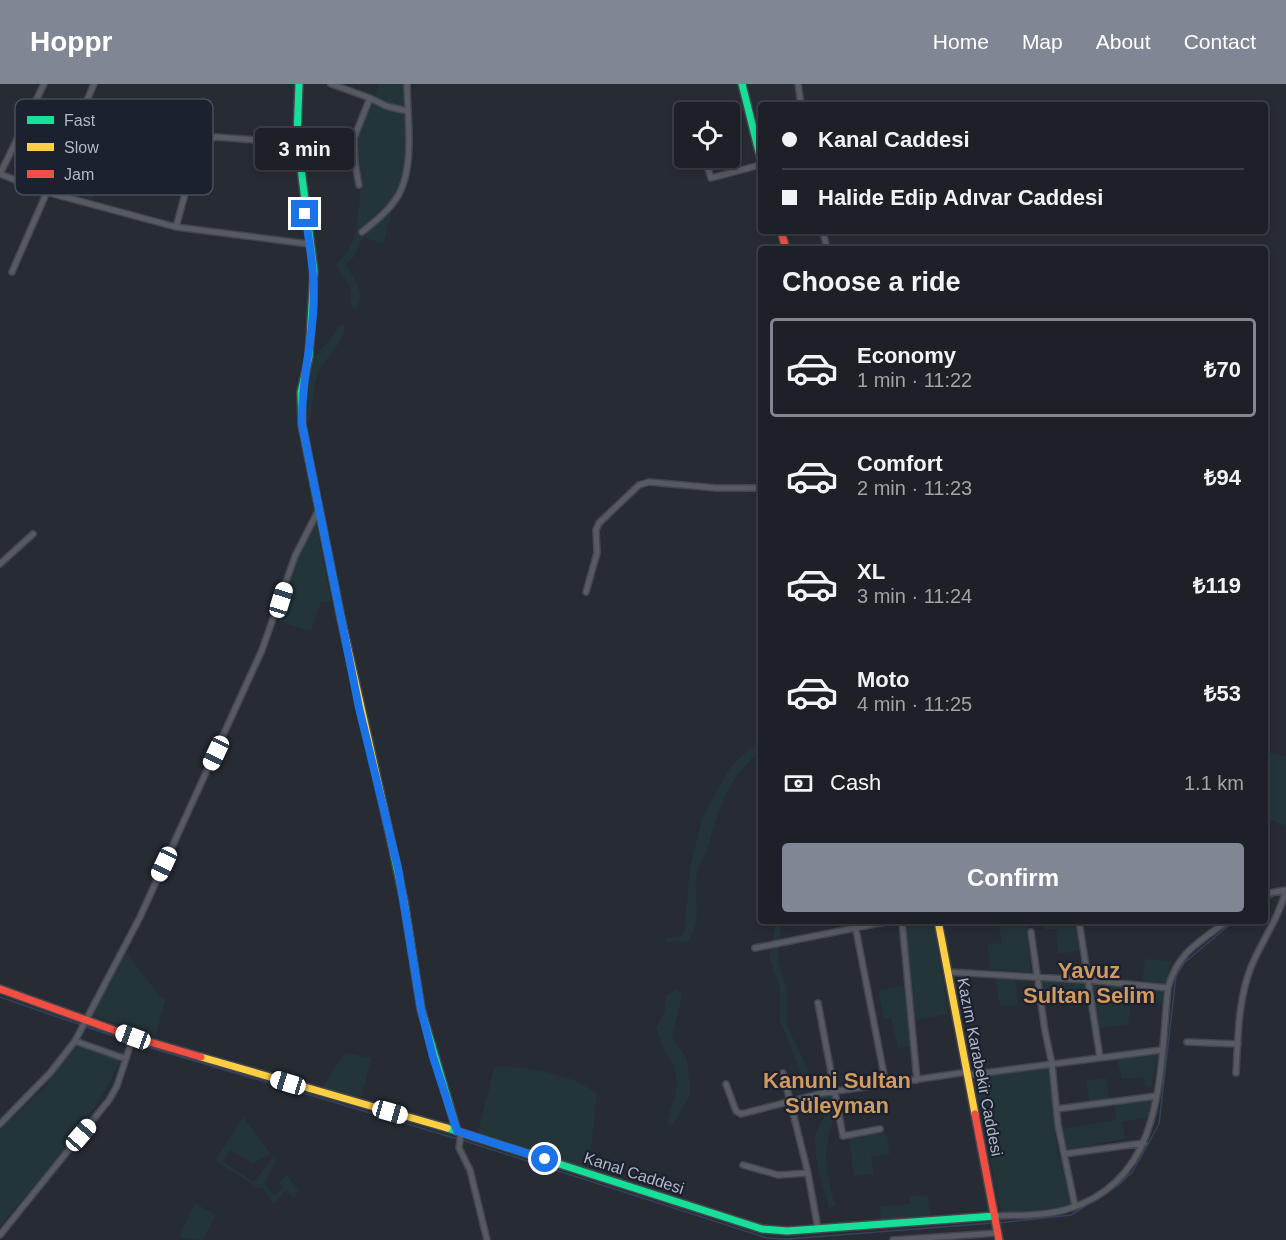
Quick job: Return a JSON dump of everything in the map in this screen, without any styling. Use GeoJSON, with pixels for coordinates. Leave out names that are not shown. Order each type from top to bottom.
{"type":"FeatureCollection","features":[{"type":"Feature","properties":{"kind":"street"},"geometry":{"type":"LineString","coordinates":[[37,99],[44,84]]}},
{"type":"Feature","properties":{"kind":"street"},"geometry":{"type":"LineString","coordinates":[[88,99],[94,84]]}},
{"type":"Feature","properties":{"kind":"street"},"geometry":{"type":"LineString","coordinates":[[299,84],[297,143],[314,271],[313,312],[301,403],[302,424],[359,708],[398,868],[421,1009],[433,1057],[479,1201],[487,1240]]}},
{"type":"Feature","properties":{"kind":"street"},"geometry":{"type":"LineString","coordinates":[[331,84],[386,106],[407,111]]}},
{"type":"Feature","properties":{"kind":"street"},"geometry":{"type":"LineString","coordinates":[[362,232],[395,202],[408,162],[406,84]]}},
{"type":"Feature","properties":{"kind":"street"},"geometry":{"type":"LineString","coordinates":[[742,84],[758,148]]}},
{"type":"Feature","properties":{"kind":"street"},"geometry":{"type":"LineString","coordinates":[[798,84],[801,102]]}},
{"type":"Feature","properties":{"kind":"street"},"geometry":{"type":"LineString","coordinates":[[359,185],[354,138],[370,98]]}},
{"type":"Feature","properties":{"kind":"street"},"geometry":{"type":"LineString","coordinates":[[213,138],[297,143]]}},
{"type":"Feature","properties":{"kind":"street"},"geometry":{"type":"LineString","coordinates":[[15,144],[0,174],[15,180]]}},
{"type":"Feature","properties":{"kind":"street"},"geometry":{"type":"LineString","coordinates":[[708,168],[711,178],[758,166]]}},
{"type":"Feature","properties":{"kind":"street"},"geometry":{"type":"LineString","coordinates":[[12,272],[44,195]]}},
{"type":"Feature","properties":{"kind":"street"},"geometry":{"type":"LineString","coordinates":[[56,195],[176,228],[309,244]]}},
{"type":"Feature","properties":{"kind":"street"},"geometry":{"type":"LineString","coordinates":[[176,228],[185,195]]}},
{"type":"Feature","properties":{"kind":"street"},"geometry":{"type":"LineString","coordinates":[[586,592],[597,553],[596,530],[609,512],[639,485],[663,482],[716,488],[758,488]]}},
{"type":"Feature","properties":{"kind":"street"},"geometry":{"type":"LineString","coordinates":[[0,1124],[50,1074],[75,1041],[84,1019],[140,917],[262,650],[295,556],[318,511]]}},
{"type":"Feature","properties":{"kind":"street"},"geometry":{"type":"LineString","coordinates":[[0,564],[33,534]]}},
{"type":"Feature","properties":{"kind":"street"},"geometry":{"type":"LineString","coordinates":[[1236,1073],[1246,981],[1283,904],[1286,890],[1279,889],[1268,893]]}},
{"type":"Feature","properties":{"kind":"street"},"geometry":{"type":"LineString","coordinates":[[755,948],[879,924]]}},
{"type":"Feature","properties":{"kind":"street"},"geometry":{"type":"LineString","coordinates":[[902,924],[917,1080]]}},
{"type":"Feature","properties":{"kind":"street","name":"Kazım Karabekir Caddesi"},"geometry":{"type":"LineString","coordinates":[[939,924],[998,1234]]}},
{"type":"Feature","properties":{"kind":"street"},"geometry":{"type":"LineString","coordinates":[[1079,924],[1100,1058]]}},
{"type":"Feature","properties":{"kind":"street"},"geometry":{"type":"LineString","coordinates":[[996,1217],[1048,1213],[1075,1206],[1092,1198],[1128,1169],[1144,1143],[1152,1124],[1172,971],[1184,954],[1223,924]]}},
{"type":"Feature","properties":{"kind":"street"},"geometry":{"type":"LineString","coordinates":[[856,930],[886,1084]]}},
{"type":"Feature","properties":{"kind":"street"},"geometry":{"type":"LineString","coordinates":[[1031,932],[1064,1154],[1075,1206]]}},
{"type":"Feature","properties":{"kind":"street"},"geometry":{"type":"LineString","coordinates":[[948,972],[1087,980],[1168,988]]}},
{"type":"Feature","properties":{"kind":"street","name":"Kanal Caddesi"},"geometry":{"type":"LineString","coordinates":[[0,989],[133,1037],[459,1133],[762,1229],[787,1231],[996,1217]]}},
{"type":"Feature","properties":{"kind":"street"},"geometry":{"type":"LineString","coordinates":[[818,1003],[843,1136],[880,1129]]}},
{"type":"Feature","properties":{"kind":"street"},"geometry":{"type":"LineString","coordinates":[[0,1235],[110,1100],[133,1037]]}},
{"type":"Feature","properties":{"kind":"street"},"geometry":{"type":"LineString","coordinates":[[75,1041],[126,1057]]}},
{"type":"Feature","properties":{"kind":"street"},"geometry":{"type":"LineString","coordinates":[[1187,1042],[1238,1044]]}},
{"type":"Feature","properties":{"kind":"street"},"geometry":{"type":"LineString","coordinates":[[726,1084],[739,1114],[823,1093],[1161,1050]]}},
{"type":"Feature","properties":{"kind":"street"},"geometry":{"type":"LineString","coordinates":[[783,1073],[808,1173],[819,1229]]}},
{"type":"Feature","properties":{"kind":"street"},"geometry":{"type":"LineString","coordinates":[[1057,1109],[1156,1096]]}},
{"type":"Feature","properties":{"kind":"street"},"geometry":{"type":"LineString","coordinates":[[1064,1154],[1144,1143]]}},
{"type":"Feature","properties":{"kind":"street"},"geometry":{"type":"LineString","coordinates":[[743,1165],[778,1175],[808,1173]]}},
{"type":"Feature","properties":{"kind":"street"},"geometry":{"type":"LineString","coordinates":[[893,1240],[998,1234]]}},
{"type":"Feature","properties":{"kind":"shaded area"},"geometry":{"type":"Polygon","coordinates":[[[378,84],[404,84],[406,151],[403,171],[383,244],[363,237],[354,257],[345,264],[360,292],[359,303],[355,309],[351,306],[351,288],[336,265],[349,249],[356,232],[360,196],[360,166],[356,159],[356,144],[370,104],[374,102],[378,84]]]}},
{"type":"Feature","properties":{"kind":"shaded area"},"geometry":{"type":"Polygon","coordinates":[[[76,195],[93,195],[92,199],[76,195]]]}},
{"type":"Feature","properties":{"kind":"shaded area"},"geometry":{"type":"Polygon","coordinates":[[[344,325],[345,330],[340,342],[318,373],[311,416],[307,422],[307,388],[313,361],[339,326],[344,325]]]}},
{"type":"Feature","properties":{"kind":"shaded area"},"geometry":{"type":"Polygon","coordinates":[[[316,521],[331,602],[321,602],[311,631],[277,621],[301,547],[316,521]]]}},
{"type":"Feature","properties":{"kind":"shaded area"},"geometry":{"type":"Polygon","coordinates":[[[758,742],[758,755],[739,773],[725,796],[707,851],[698,870],[696,878],[697,911],[692,935],[687,943],[678,940],[667,943],[665,941],[668,938],[678,938],[684,933],[690,868],[703,816],[731,766],[758,742]]]}},
{"type":"Feature","properties":{"kind":"shaded area"},"geometry":{"type":"Polygon","coordinates":[[[1270,753],[1286,757],[1286,826],[1268,818],[1270,753]]]}},
{"type":"Feature","properties":{"kind":"shaded area"},"geometry":{"type":"Polygon","coordinates":[[[775,924],[781,924],[778,961],[787,989],[787,1025],[811,1077],[822,1091],[817,1094],[800,1071],[780,1020],[780,989],[769,957],[774,941],[775,924]]]}},
{"type":"Feature","properties":{"kind":"shaded area"},"geometry":{"type":"Polygon","coordinates":[[[904,924],[933,924],[948,1014],[916,1020],[904,924]]]}},
{"type":"Feature","properties":{"kind":"shaded area"},"geometry":{"type":"Polygon","coordinates":[[[1026,924],[1031,972],[989,969],[988,944],[1002,943],[999,925],[1026,924]]]}},
{"type":"Feature","properties":{"kind":"shaded area"},"geometry":{"type":"Polygon","coordinates":[[[1044,924],[1076,924],[1080,951],[1058,954],[1056,929],[1045,930],[1044,924]]]}},
{"type":"Feature","properties":{"kind":"shaded area"},"geometry":{"type":"Polygon","coordinates":[[[125,951],[160,997],[166,999],[155,1037],[90,1014],[125,951]]]}},
{"type":"Feature","properties":{"kind":"shaded area"},"geometry":{"type":"Polygon","coordinates":[[[1145,959],[1171,961],[1166,984],[1142,980],[1145,959]]]}},
{"type":"Feature","properties":{"kind":"shaded area"},"geometry":{"type":"Polygon","coordinates":[[[995,978],[1015,979],[1018,1004],[1000,1006],[995,978]]]}},
{"type":"Feature","properties":{"kind":"shaded area"},"geometry":{"type":"Polygon","coordinates":[[[1041,981],[1086,983],[1087,1003],[1044,1005],[1041,981]]]}},
{"type":"Feature","properties":{"kind":"shaded area"},"geometry":{"type":"Polygon","coordinates":[[[1093,985],[1163,991],[1162,1003],[1131,1002],[1128,1025],[1098,1028],[1093,985]]]}},
{"type":"Feature","properties":{"kind":"shaded area"},"geometry":{"type":"Polygon","coordinates":[[[904,986],[910,1046],[898,1048],[891,1018],[884,1019],[878,991],[904,986]]]}},
{"type":"Feature","properties":{"kind":"shaded area"},"geometry":{"type":"Polygon","coordinates":[[[676,990],[682,994],[672,1037],[687,1059],[690,1088],[689,1098],[671,1127],[667,1122],[676,1092],[677,1079],[674,1065],[665,1052],[656,1028],[665,1011],[665,996],[676,990]]]}},
{"type":"Feature","properties":{"kind":"shaded area"},"geometry":{"type":"Polygon","coordinates":[[[82,1046],[120,1059],[110,1081],[83,1125],[0,1227],[0,1129],[44,1088],[71,1047],[82,1046]]]}},
{"type":"Feature","properties":{"kind":"shaded area"},"geometry":{"type":"Polygon","coordinates":[[[345,1053],[371,1058],[361,1099],[321,1089],[345,1053]]]}},
{"type":"Feature","properties":{"kind":"shaded area"},"geometry":{"type":"Polygon","coordinates":[[[1158,1054],[1151,1088],[1145,1087],[1144,1077],[1122,1079],[1117,1059],[1158,1054]]]}},
{"type":"Feature","properties":{"kind":"shaded area"},"geometry":{"type":"Polygon","coordinates":[[[502,1066],[564,1077],[597,1094],[589,1169],[478,1133],[494,1068],[502,1066]]]}},
{"type":"Feature","properties":{"kind":"shaded area"},"geometry":{"type":"Polygon","coordinates":[[[1049,1067],[1057,1151],[1072,1203],[1058,1209],[1001,1212],[973,1077],[1049,1067]]]}},
{"type":"Feature","properties":{"kind":"shaded area"},"geometry":{"type":"Polygon","coordinates":[[[1106,1078],[1109,1099],[1090,1101],[1086,1081],[1106,1078]]]}},
{"type":"Feature","properties":{"kind":"shaded area"},"geometry":{"type":"Polygon","coordinates":[[[827,1093],[835,1099],[834,1118],[826,1153],[835,1205],[829,1208],[815,1150],[816,1133],[826,1113],[821,1098],[827,1093]]]}},
{"type":"Feature","properties":{"kind":"shaded area"},"geometry":{"type":"Polygon","coordinates":[[[1152,1099],[1149,1117],[1122,1122],[1125,1139],[1067,1149],[1062,1129],[1116,1120],[1114,1103],[1152,1099]]]}},
{"type":"Feature","properties":{"kind":"shaded area"},"geometry":{"type":"Polygon","coordinates":[[[243,1117],[271,1154],[253,1163],[230,1150],[223,1162],[254,1182],[273,1157],[276,1161],[264,1183],[274,1195],[283,1187],[279,1183],[287,1175],[298,1190],[294,1198],[285,1191],[274,1204],[262,1187],[260,1189],[215,1161],[243,1117]]]}},
{"type":"Feature","properties":{"kind":"shaded area"},"geometry":{"type":"Polygon","coordinates":[[[886,1132],[890,1154],[871,1156],[874,1174],[854,1176],[849,1139],[886,1132]]]}},
{"type":"Feature","properties":{"kind":"shaded area"},"geometry":{"type":"Polygon","coordinates":[[[927,1195],[931,1216],[881,1221],[880,1206],[910,1204],[910,1196],[927,1195]]]}},
{"type":"Feature","properties":{"kind":"shaded area"},"geometry":{"type":"Polygon","coordinates":[[[195,1203],[216,1215],[203,1240],[179,1238],[195,1203]]]}},
{"type":"Feature","properties":{"kind":"waterway"},"geometry":{"type":"LineString","coordinates":[[1268,899],[1276,895],[1283,896]]}},
{"type":"Feature","properties":{"kind":"waterway"},"geometry":{"type":"LineString","coordinates":[[998,1223],[1071,1215],[1120,1184],[1133,1171],[1159,1124],[1176,976],[1184,963],[1230,924]]}},
{"type":"Feature","properties":{"kind":"waterway"},"geometry":{"type":"LineString","coordinates":[[0,997],[81,1025]]}},
{"type":"Feature","properties":{"kind":"waterway"},"geometry":{"type":"LineString","coordinates":[[86,1027],[130,1041]]}},
{"type":"Feature","properties":{"kind":"waterway"},"geometry":{"type":"LineString","coordinates":[[134,1043],[458,1139]]}},
{"type":"Feature","properties":{"kind":"waterway"},"geometry":{"type":"LineString","coordinates":[[462,1140],[767,1238],[787,1239],[993,1223]]}},
{"type":"Feature","properties":{"kind":"traffic: fast"},"geometry":{"type":"LineString","coordinates":[[299,84],[297,137],[314,271],[309,357],[301,392],[302,425],[341,618]]}},
{"type":"Feature","properties":{"kind":"traffic: fast"},"geometry":{"type":"LineString","coordinates":[[742,84],[758,148]]}},
{"type":"Feature","properties":{"kind":"traffic: fast"},"geometry":{"type":"LineString","coordinates":[[388,827],[404,901],[421,1009],[457,1131]]}},
{"type":"Feature","properties":{"kind":"traffic: fast"},"geometry":{"type":"LineString","coordinates":[[447,1128],[762,1229],[787,1231],[995,1216]]}},
{"type":"Feature","properties":{"kind":"traffic: slow"},"geometry":{"type":"LineString","coordinates":[[341,618],[388,827]]}},
{"type":"Feature","properties":{"kind":"traffic: slow"},"geometry":{"type":"LineString","coordinates":[[939,924],[975,1114]]}},
{"type":"Feature","properties":{"kind":"traffic: slow"},"geometry":{"type":"LineString","coordinates":[[201,1057],[447,1128]]}},
{"type":"Feature","properties":{"kind":"traffic: jam"},"geometry":{"type":"LineString","coordinates":[[782,234],[785,246]]}},
{"type":"Feature","properties":{"kind":"traffic: jam"},"geometry":{"type":"LineString","coordinates":[[0,989],[133,1037],[201,1057]]}},
{"type":"Feature","properties":{"kind":"traffic: jam"},"geometry":{"type":"LineString","coordinates":[[975,1114],[999,1240]]}},
{"type":"Feature","properties":{"kind":"district","name":"Yavuz Sultan Selim"},"geometry":{"type":"Point","coordinates":[1089,982]}},
{"type":"Feature","properties":{"kind":"district","name":"Kanuni Sultan Süleyman"},"geometry":{"type":"Point","coordinates":[837,1092]}},
{"type":"Feature","properties":{"kind":"route"},"geometry":{"type":"LineString","coordinates":[[305,214],[314,271],[309,357],[301,392],[302,424],[321,530],[359,708],[398,868],[421,1009],[433,1057],[448,1096],[457,1131],[545,1159]]}}]}
